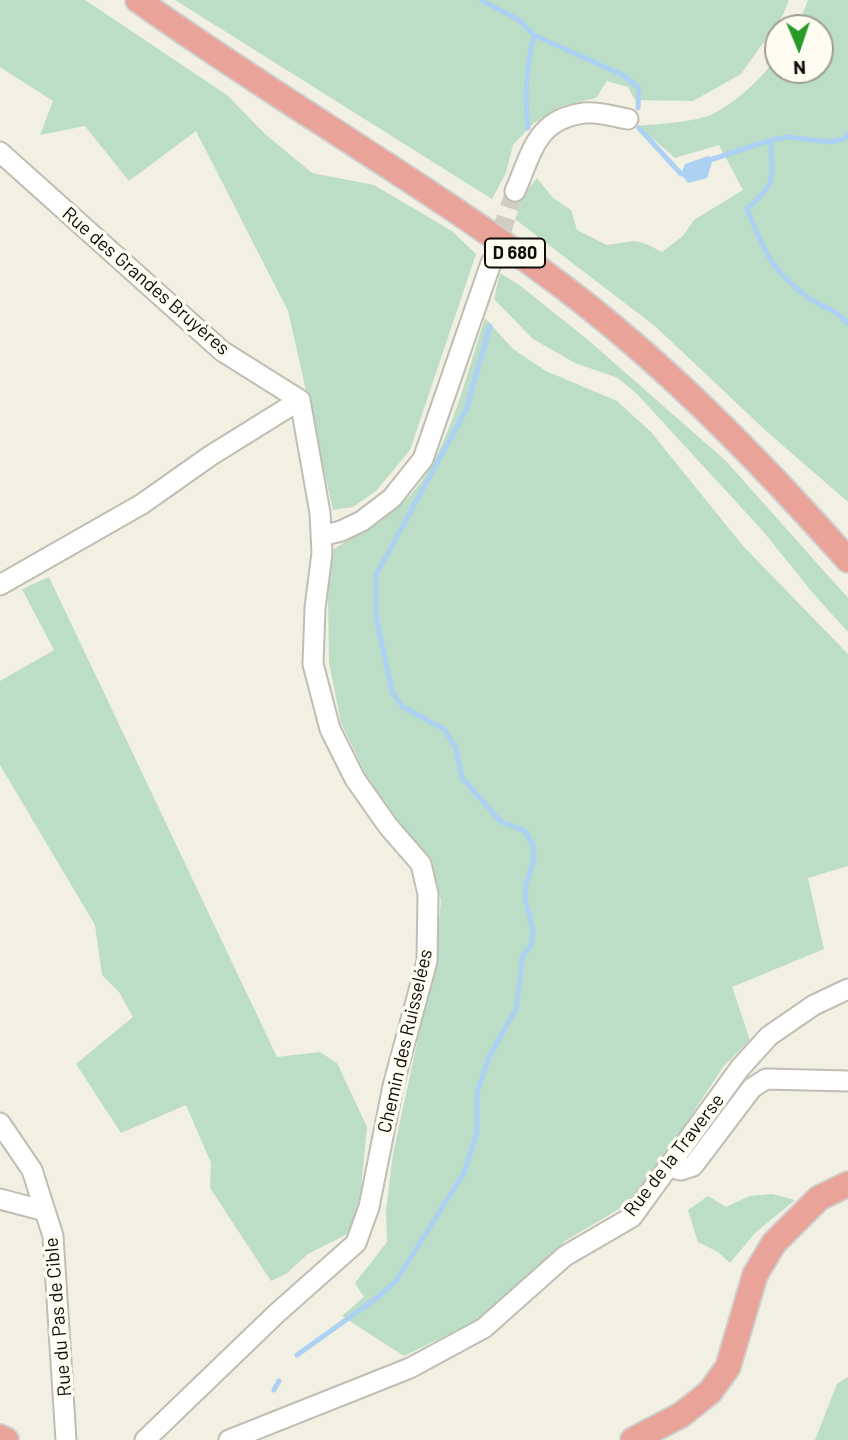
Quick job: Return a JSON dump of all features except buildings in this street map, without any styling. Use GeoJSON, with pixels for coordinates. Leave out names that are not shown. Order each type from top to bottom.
{"type":"FeatureCollection","features":[{"type":"Feature","properties":{"kind":"main road","name":"D 680"},"geometry":{"type":"LineString","coordinates":[[138,0],[197,42],[447,206],[568,291],[651,358],[726,428],[848,560]]}},
{"type":"Feature","properties":{"kind":"main road"},"geometry":{"type":"LineString","coordinates":[[633,1440],[681,1415],[710,1392],[729,1367],[755,1275],[774,1243],[819,1198],[848,1184]]}},
{"type":"Feature","properties":{"kind":"main road"},"geometry":{"type":"LineString","coordinates":[[0,1437],[6,1440]]}},
{"type":"Feature","properties":{"kind":"street"},"geometry":{"type":"LineString","coordinates":[[515,191],[540,133],[551,124],[586,112],[628,119]]}},
{"type":"Feature","properties":{"kind":"street","name":"Rue des Grandes Bruyères"},"geometry":{"type":"LineString","coordinates":[[0,152],[222,351],[300,400]]}},
{"type":"Feature","properties":{"kind":"street"},"geometry":{"type":"LineString","coordinates":[[321,536],[341,531],[362,521],[392,498],[423,459],[491,263]]}},
{"type":"Feature","properties":{"kind":"street"},"geometry":{"type":"LineString","coordinates":[[0,585],[142,504],[210,456],[300,400]]}},
{"type":"Feature","properties":{"kind":"street","name":"Chemin des Ruisselées"},"geometry":{"type":"LineString","coordinates":[[145,1440],[276,1314],[356,1243],[369,1207],[393,1087],[427,961],[428,894],[421,864],[388,826],[355,779],[330,729],[313,664],[320,513],[300,400]]}},
{"type":"Feature","properties":{"kind":"street","name":"Rue de la Traverse"},"geometry":{"type":"LineString","coordinates":[[229,1440],[410,1368],[484,1328],[565,1256],[632,1217],[740,1068],[769,1036],[814,1004],[848,989]]}},
{"type":"Feature","properties":{"kind":"street"},"geometry":{"type":"LineString","coordinates":[[668,1167],[681,1170],[693,1166],[752,1088],[766,1079],[848,1081]]}},
{"type":"Feature","properties":{"kind":"street","name":"Rue du Pas de Cible"},"geometry":{"type":"LineString","coordinates":[[0,1122],[32,1170],[53,1236],[66,1440]]}},
{"type":"Feature","properties":{"kind":"street"},"geometry":{"type":"LineString","coordinates":[[0,1199],[45,1211]]}},
{"type":"Feature","properties":{"kind":"green space"},"geometry":{"type":"Polygon","coordinates":[[[0,0],[85,0],[227,95],[265,134],[312,173],[374,185],[452,231],[476,254],[410,450],[376,491],[353,507],[333,510],[288,311],[196,131],[129,181],[85,126],[40,135],[53,101],[0,67],[0,0]]]}},
{"type":"Feature","properties":{"kind":"green space"},"geometry":{"type":"Polygon","coordinates":[[[175,0],[789,0],[783,14],[764,14],[764,42],[741,74],[693,101],[635,100],[628,87],[607,81],[596,98],[561,106],[534,123],[513,145],[506,173],[492,199],[175,0]]]}},
{"type":"Feature","properties":{"kind":"green space"},"geometry":{"type":"Polygon","coordinates":[[[808,0],[848,0],[848,502],[765,430],[656,327],[515,219],[525,193],[537,178],[553,198],[571,210],[577,230],[607,245],[635,241],[662,252],[683,236],[694,220],[743,190],[719,145],[675,158],[638,126],[708,116],[728,105],[764,73],[764,84],[834,84],[834,14],[802,14],[808,0]]]}},
{"type":"Feature","properties":{"kind":"green space"},"geometry":{"type":"Polygon","coordinates":[[[500,273],[518,284],[587,339],[726,461],[848,598],[848,632],[762,530],[637,394],[618,378],[575,363],[533,339],[494,299],[500,273]]]}},
{"type":"Feature","properties":{"kind":"green space"},"geometry":{"type":"Polygon","coordinates":[[[485,318],[513,349],[546,371],[617,401],[651,432],[743,546],[848,654],[848,866],[808,878],[824,949],[732,987],[750,1040],[723,1067],[656,1169],[626,1205],[565,1241],[484,1317],[404,1356],[342,1316],[364,1297],[355,1283],[387,1242],[386,1210],[393,1154],[436,955],[441,900],[431,864],[371,785],[341,723],[329,663],[328,597],[331,551],[375,524],[406,500],[426,474],[456,409],[485,318]]]}},
{"type":"Feature","properties":{"kind":"green space"},"geometry":{"type":"Polygon","coordinates":[[[49,577],[277,1057],[320,1052],[337,1063],[367,1127],[361,1189],[351,1232],[308,1254],[286,1274],[271,1281],[210,1188],[211,1163],[186,1105],[121,1133],[76,1064],[133,1017],[119,992],[102,975],[95,925],[0,765],[0,681],[54,650],[22,589],[49,577]]]}},
{"type":"Feature","properties":{"kind":"green space"},"geometry":{"type":"Polygon","coordinates":[[[772,1194],[795,1200],[755,1233],[730,1263],[718,1252],[698,1242],[688,1210],[708,1196],[726,1207],[750,1196],[772,1194]]]}},
{"type":"Feature","properties":{"kind":"green space"},"geometry":{"type":"Polygon","coordinates":[[[848,1377],[848,1440],[815,1440],[837,1384],[848,1377]]]}},
{"type":"Feature","properties":{"kind":"water"},"geometry":{"type":"Polygon","coordinates":[[[708,156],[713,159],[707,178],[688,183],[681,174],[685,164],[708,156]]]}},
{"type":"Feature","properties":{"kind":"waterway"},"geometry":{"type":"LineString","coordinates":[[481,0],[519,20],[534,35],[623,75],[639,88],[638,108]]}},
{"type":"Feature","properties":{"kind":"waterway"},"geometry":{"type":"LineString","coordinates":[[528,128],[526,81],[534,35]]}},
{"type":"Feature","properties":{"kind":"waterway"},"geometry":{"type":"LineString","coordinates":[[639,128],[681,174],[686,172]]}},
{"type":"Feature","properties":{"kind":"waterway"},"geometry":{"type":"LineString","coordinates":[[707,161],[771,140],[787,137],[830,142],[844,139],[848,134]]}},
{"type":"Feature","properties":{"kind":"waterway"},"geometry":{"type":"LineString","coordinates":[[771,140],[771,179],[764,192],[747,209],[753,224],[771,260],[788,281],[848,324]]}},
{"type":"Feature","properties":{"kind":"waterway"},"geometry":{"type":"LineString","coordinates":[[297,1355],[396,1281],[464,1173],[477,1132],[477,1092],[490,1055],[516,1009],[523,955],[532,944],[533,930],[525,899],[534,859],[533,845],[525,831],[501,822],[462,778],[456,748],[444,729],[403,707],[392,692],[376,616],[376,575],[466,410],[490,326]]}},
{"type":"Feature","properties":{"kind":"waterway"},"geometry":{"type":"LineString","coordinates":[[274,1390],[279,1381]]}},
{"type":"Feature","properties":{"kind":"tunnel"},"geometry":{"type":"LineString","coordinates":[[491,263],[515,191]]}}]}
